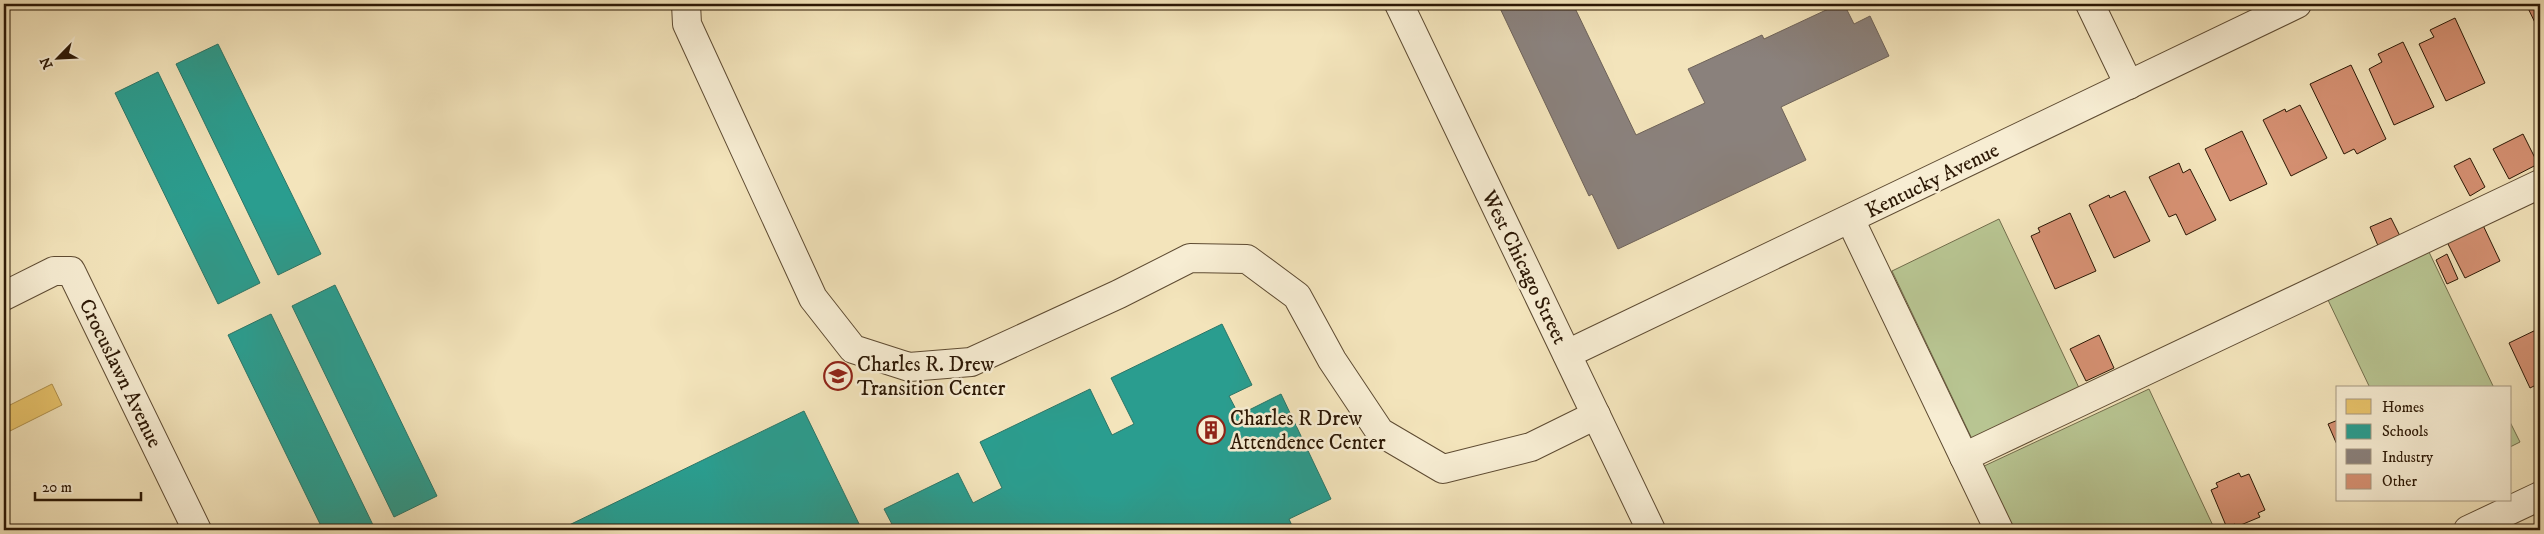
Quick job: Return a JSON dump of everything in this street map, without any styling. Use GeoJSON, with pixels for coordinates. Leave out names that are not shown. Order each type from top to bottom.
{"type":"FeatureCollection","features":[{"type":"Feature","properties":{"kind":"street"},"geometry":{"type":"LineString","coordinates":[[686,4],[687,24],[813,298],[853,349],[909,367],[971,362],[1119,294],[1190,258],[1247,259],[1297,296],[1332,360],[1380,432],[1443,469],[1531,447],[1596,415]]}},
{"type":"Feature","properties":{"kind":"street","name":"West Chicago Street"},"geometry":{"type":"LineString","coordinates":[[1399,4],[1651,530]]}},
{"type":"Feature","properties":{"kind":"street"},"geometry":{"type":"LineString","coordinates":[[2090,4],[2129,85]]}},
{"type":"Feature","properties":{"kind":"street","name":"Kentucky Avenue"},"geometry":{"type":"LineString","coordinates":[[1566,354],[2297,4]]}},
{"type":"Feature","properties":{"kind":"street"},"geometry":{"type":"LineString","coordinates":[[1964,456],[2540,184]]}},
{"type":"Feature","properties":{"kind":"street"},"geometry":{"type":"LineString","coordinates":[[1850,219],[1999,530]]}},
{"type":"Feature","properties":{"kind":"street","name":"Crocuslawn Avenue"},"geometry":{"type":"LineString","coordinates":[[4,296],[54,271],[71,271],[197,530]]}},
{"type":"Feature","properties":{"kind":"street"},"geometry":{"type":"LineString","coordinates":[[2468,530],[2540,496]]}},
{"type":"Feature","properties":{"kind":"green space"},"geometry":{"type":"Polygon","coordinates":[[[1999,219],[2080,390],[1973,441],[1892,271],[1999,219]]]}},
{"type":"Feature","properties":{"kind":"green space"},"geometry":{"type":"Polygon","coordinates":[[[2429,252],[2493,386],[2369,386],[2328,300],[2429,252]]]}},
{"type":"Feature","properties":{"kind":"green space"},"geometry":{"type":"Polygon","coordinates":[[[2149,389],[2215,530],[2011,530],[1982,467],[2149,389]]]}},
{"type":"Feature","properties":{"kind":"green space"},"geometry":{"type":"Polygon","coordinates":[[[2512,426],[2520,442],[2512,446],[2512,426]]]}},
{"type":"Feature","properties":{"kind":"building: Homes"},"geometry":{"type":"Polygon","coordinates":[[[52,384],[62,405],[4,434],[4,408],[52,384]]]}},
{"type":"Feature","properties":{"kind":"building: Schools"},"geometry":{"type":"Polygon","coordinates":[[[218,44],[321,254],[278,275],[176,64],[218,44]]]}},
{"type":"Feature","properties":{"kind":"building: Schools"},"geometry":{"type":"Polygon","coordinates":[[[158,72],[260,283],[218,304],[115,93],[158,72]]]}},
{"type":"Feature","properties":{"kind":"building: Schools"},"geometry":{"type":"Polygon","coordinates":[[[335,285],[437,496],[394,517],[292,306],[335,285]]]}},
{"type":"Feature","properties":{"kind":"building: Schools"},"geometry":{"type":"Polygon","coordinates":[[[271,314],[373,525],[363,530],[323,530],[228,335],[271,314]]]}},
{"type":"Feature","properties":{"kind":"building: Schools","name":"Charles R Drew Attendence Center"},"geometry":{"type":"Polygon","coordinates":[[[1222,324],[1252,385],[1229,396],[1239,415],[1281,394],[1331,499],[1289,519],[1294,530],[895,530],[884,509],[958,473],[973,503],[1002,488],[980,442],[1090,389],[1112,435],[1134,424],[1111,378],[1222,324]]]}},
{"type":"Feature","properties":{"kind":"building: Schools"},"geometry":{"type":"Polygon","coordinates":[[[804,411],[862,530],[567,530],[565,527],[804,411]]]}},
{"type":"Feature","properties":{"kind":"building: Industry"},"geometry":{"type":"Polygon","coordinates":[[[1498,4],[1573,4],[1636,135],[1705,103],[1688,69],[1762,35],[1764,39],[1839,4],[1844,4],[1854,24],[1870,16],[1889,56],[1781,107],[1806,160],[1618,249],[1592,194],[1589,196],[1498,4]]]}},
{"type":"Feature","properties":{"kind":"building: Other"},"geometry":{"type":"Polygon","coordinates":[[[2526,4],[2540,4],[2540,33],[2526,4]]]}},
{"type":"Feature","properties":{"kind":"building: Other"},"geometry":{"type":"Polygon","coordinates":[[[2455,18],[2485,83],[2446,101],[2419,44],[2434,37],[2430,30],[2455,18]]]}},
{"type":"Feature","properties":{"kind":"building: Other"},"geometry":{"type":"Polygon","coordinates":[[[2403,42],[2434,107],[2394,125],[2369,69],[2382,62],[2378,54],[2403,42]]]}},
{"type":"Feature","properties":{"kind":"building: Other"},"geometry":{"type":"Polygon","coordinates":[[[2351,65],[2386,139],[2357,154],[2354,149],[2344,154],[2310,84],[2351,65]]]}},
{"type":"Feature","properties":{"kind":"building: Other"},"geometry":{"type":"Polygon","coordinates":[[[2300,105],[2327,158],[2291,176],[2263,120],[2285,109],[2286,112],[2300,105]]]}},
{"type":"Feature","properties":{"kind":"building: Other"},"geometry":{"type":"Polygon","coordinates":[[[2242,131],[2267,184],[2230,201],[2205,149],[2242,131]]]}},
{"type":"Feature","properties":{"kind":"building: Other"},"geometry":{"type":"Polygon","coordinates":[[[2523,134],[2538,164],[2509,179],[2493,149],[2523,134]]]}},
{"type":"Feature","properties":{"kind":"building: Other"},"geometry":{"type":"Polygon","coordinates":[[[2470,158],[2485,187],[2470,196],[2454,166],[2470,158]]]}},
{"type":"Feature","properties":{"kind":"building: Other"},"geometry":{"type":"Polygon","coordinates":[[[2179,163],[2183,173],[2190,169],[2216,220],[2186,235],[2176,214],[2169,217],[2149,177],[2179,163]]]}},
{"type":"Feature","properties":{"kind":"building: Other"},"geometry":{"type":"Polygon","coordinates":[[[2125,191],[2150,241],[2114,258],[2089,205],[2109,195],[2110,198],[2125,191]]]}},
{"type":"Feature","properties":{"kind":"building: Other"},"geometry":{"type":"Polygon","coordinates":[[[2070,213],[2096,271],[2055,289],[2031,236],[2040,232],[2038,228],[2070,213]]]}},
{"type":"Feature","properties":{"kind":"building: Other"},"geometry":{"type":"Polygon","coordinates":[[[2391,218],[2401,238],[2379,248],[2370,227],[2391,218]]]}},
{"type":"Feature","properties":{"kind":"building: Other"},"geometry":{"type":"Polygon","coordinates":[[[2481,221],[2500,261],[2465,278],[2445,238],[2481,221]]]}},
{"type":"Feature","properties":{"kind":"building: Other"},"geometry":{"type":"Polygon","coordinates":[[[2447,254],[2458,279],[2447,284],[2436,260],[2447,254]]]}},
{"type":"Feature","properties":{"kind":"building: Other"},"geometry":{"type":"Polygon","coordinates":[[[2540,328],[2540,383],[2530,388],[2509,343],[2540,328]]]}},
{"type":"Feature","properties":{"kind":"building: Other"},"geometry":{"type":"Polygon","coordinates":[[[2099,335],[2114,368],[2086,381],[2070,349],[2099,335]]]}},
{"type":"Feature","properties":{"kind":"building: Other"},"geometry":{"type":"Polygon","coordinates":[[[2336,421],[2336,442],[2328,424],[2336,421]]]}},
{"type":"Feature","properties":{"kind":"building: Other"},"geometry":{"type":"Polygon","coordinates":[[[2239,473],[2241,477],[2249,474],[2265,510],[2258,513],[2260,517],[2236,527],[2235,524],[2227,528],[2211,490],[2218,487],[2216,483],[2239,473]]]}},
{"type":"Feature","properties":{"kind":"place","name":"Charles R. Drew Transition Center"},"geometry":{"type":"Point","coordinates":[838,376]}},
{"type":"Feature","properties":{"kind":"place","name":"Charles R Drew Attendence Center"},"geometry":{"type":"Point","coordinates":[1211,430]}}]}
